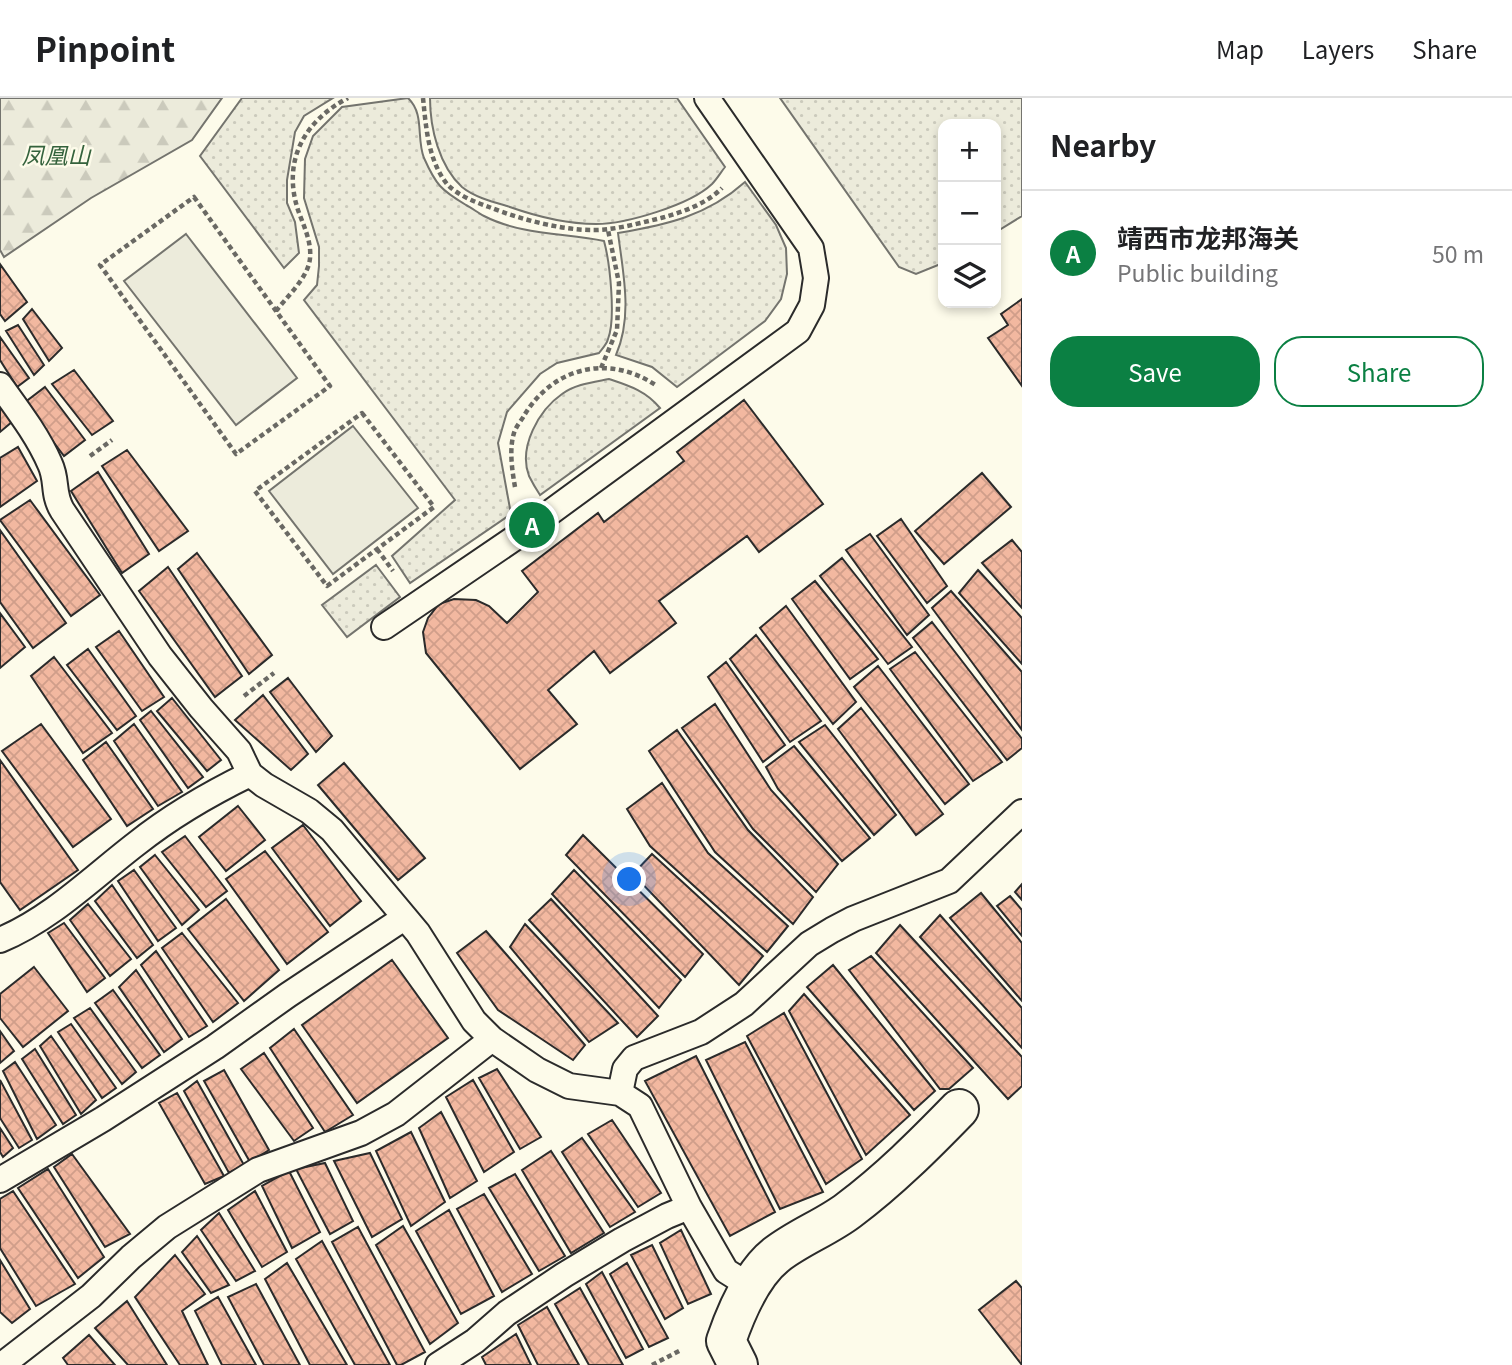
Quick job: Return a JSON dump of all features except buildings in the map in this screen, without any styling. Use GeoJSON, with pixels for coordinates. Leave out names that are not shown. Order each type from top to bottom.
{"type":"FeatureCollection","features":[{"type":"Feature","properties":{"kind":"street"},"geometry":{"type":"LineString","coordinates":[[738,1365],[726,1341],[750,1286],[775,1255],[846,1212],[888,1179],[959,1109]]}},
{"type":"Feature","properties":{"kind":"lane"},"geometry":{"type":"LineString","coordinates":[[384,627],[522,533],[798,331],[812,305],[816,278],[811,248],[707,98]]}},
{"type":"Feature","properties":{"kind":"lane"},"geometry":{"type":"LineString","coordinates":[[0,385],[51,464],[55,498],[62,510],[160,656],[239,751],[250,774],[264,786],[309,811],[332,830],[418,933],[474,1021],[492,1039],[537,1070],[569,1086],[620,1093],[640,1107],[689,1207],[726,1270],[750,1286]]}},
{"type":"Feature","properties":{"kind":"lane"},"geometry":{"type":"LineString","coordinates":[[0,940],[37,920],[175,816],[250,774]]}},
{"type":"Feature","properties":{"kind":"lane"},"geometry":{"type":"LineString","coordinates":[[620,1093],[625,1069],[634,1058],[701,1032],[744,1004],[809,944],[832,930],[948,881],[1022,812]]}},
{"type":"Feature","properties":{"kind":"lane"},"geometry":{"type":"LineString","coordinates":[[0,1180],[103,1119],[204,1054],[404,918]]}},
{"type":"Feature","properties":{"kind":"lane"},"geometry":{"type":"LineString","coordinates":[[2,1365],[91,1296],[167,1227],[258,1170],[361,1133],[396,1114],[492,1039]]}},
{"type":"Feature","properties":{"kind":"lane"},"geometry":{"type":"LineString","coordinates":[[438,1365],[564,1275],[633,1234],[689,1207]]}},
{"type":"Feature","properties":{"kind":"path"},"geometry":{"type":"LineString","coordinates":[[276,311],[309,266],[306,227],[294,190],[298,147],[304,134],[321,115],[348,98]]}},
{"type":"Feature","properties":{"kind":"path"},"geometry":{"type":"LineString","coordinates":[[423,98],[430,151],[448,185],[466,197],[502,213],[583,230],[608,230],[688,209],[712,197],[751,162]]}},
{"type":"Feature","properties":{"kind":"path"},"geometry":{"type":"LineString","coordinates":[[194,197],[276,311],[330,386],[236,454],[100,265],[194,197]]}},
{"type":"Feature","properties":{"kind":"path"},"geometry":{"type":"LineString","coordinates":[[601,368],[617,330],[619,284],[608,230]]}},
{"type":"Feature","properties":{"kind":"path"},"geometry":{"type":"LineString","coordinates":[[522,533],[512,467],[514,432],[532,403],[549,386],[572,372],[601,368],[646,379],[662,389],[684,414]]}},
{"type":"Feature","properties":{"kind":"path"},"geometry":{"type":"LineString","coordinates":[[362,412],[434,507],[377,549],[327,586],[256,491],[362,412]]}},
{"type":"Feature","properties":{"kind":"green space","name":"凤凰山"},"geometry":{"type":"Polygon","coordinates":[[[0,98],[222,98],[192,140],[91,198],[4,257],[0,250],[0,98]]]}},
{"type":"Feature","properties":{"kind":"green space"},"geometry":{"type":"Polygon","coordinates":[[[242,98],[333,98],[304,116],[295,132],[287,180],[287,203],[295,222],[299,253],[284,268],[200,156],[242,98]]]}},
{"type":"Feature","properties":{"kind":"green space"},"geometry":{"type":"Polygon","coordinates":[[[408,98],[417,111],[424,158],[436,181],[451,195],[484,216],[513,227],[604,241],[612,305],[608,339],[599,353],[557,363],[540,374],[507,412],[498,443],[511,514],[410,583],[392,556],[455,500],[304,300],[317,285],[319,266],[319,247],[304,198],[305,159],[313,136],[342,107],[408,98]]]}},
{"type":"Feature","properties":{"kind":"green space"},"geometry":{"type":"Polygon","coordinates":[[[430,98],[677,98],[725,167],[702,192],[657,212],[624,221],[596,224],[551,219],[484,199],[462,187],[447,168],[437,146],[430,98]]]}},
{"type":"Feature","properties":{"kind":"green space"},"geometry":{"type":"Polygon","coordinates":[[[780,98],[1022,98],[1022,216],[1001,229],[1001,119],[938,119],[938,265],[916,274],[899,267],[780,98]]]}},
{"type":"Feature","properties":{"kind":"green space"},"geometry":{"type":"Polygon","coordinates":[[[745,182],[776,225],[786,248],[787,274],[781,299],[765,321],[677,387],[652,367],[616,355],[625,310],[618,233],[653,226],[701,211],[731,194],[745,182]]]}},
{"type":"Feature","properties":{"kind":"green space"},"geometry":{"type":"Polygon","coordinates":[[[186,234],[297,378],[236,425],[124,281],[186,234]]]}},
{"type":"Feature","properties":{"kind":"green space"},"geometry":{"type":"Polygon","coordinates":[[[609,379],[643,393],[660,408],[540,495],[526,465],[529,442],[539,419],[554,401],[567,391],[609,379]]]}},
{"type":"Feature","properties":{"kind":"green space"},"geometry":{"type":"Polygon","coordinates":[[[353,426],[418,508],[333,574],[269,491],[353,426]]]}},
{"type":"Feature","properties":{"kind":"green space"},"geometry":{"type":"Polygon","coordinates":[[[376,565],[400,597],[347,637],[322,605],[376,565]]]}},
{"type":"Feature","properties":{"kind":"place","name":"靖西市龙邦海关"},"geometry":{"type":"Point","coordinates":[532,525]}}]}
